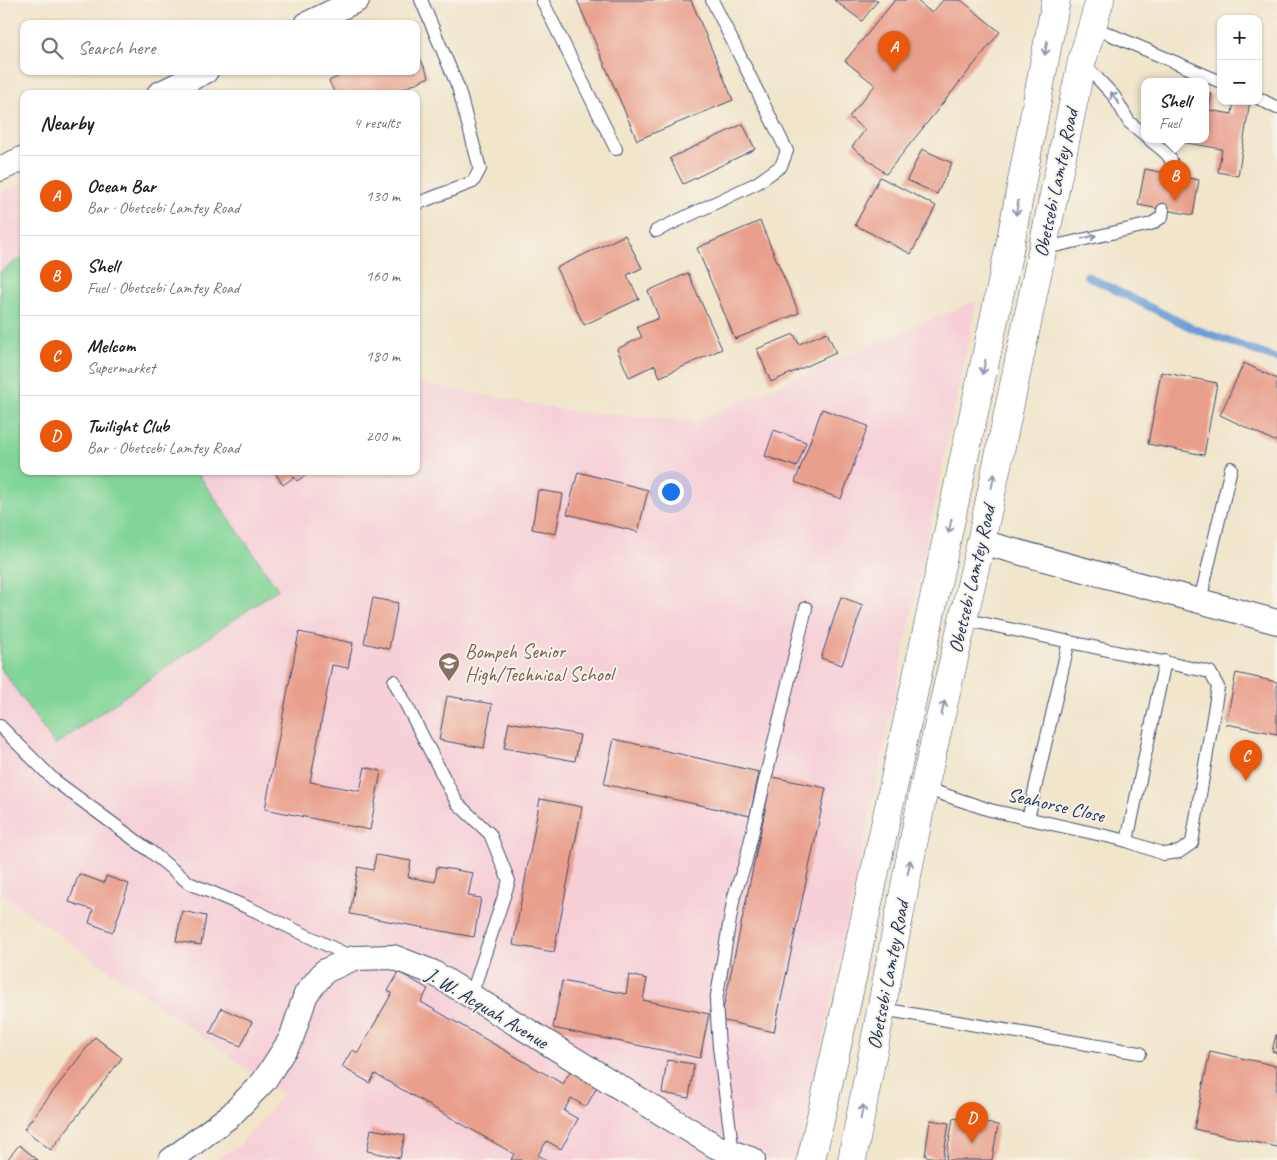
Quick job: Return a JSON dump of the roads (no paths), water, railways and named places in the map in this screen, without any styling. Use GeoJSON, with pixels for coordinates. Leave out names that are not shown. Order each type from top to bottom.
{"type":"FeatureCollection","features":[{"type":"Feature","properties":{"kind":"main road","name":"Obetsebi Lamtey Road"},"geometry":{"type":"LineString","coordinates":[[811,1160],[1010,250],[1056,0]]}},
{"type":"Feature","properties":{"kind":"main road","name":"Obetsebi Lamtey Road"},"geometry":{"type":"LineString","coordinates":[[852,1160],[924,788],[981,542],[1082,61],[1100,0]]}},
{"type":"Feature","properties":{"kind":"street"},"geometry":{"type":"LineString","coordinates":[[314,20],[357,0]]}},
{"type":"Feature","properties":{"kind":"street"},"geometry":{"type":"LineString","coordinates":[[167,90],[198,75]]}},
{"type":"Feature","properties":{"kind":"street"},"geometry":{"type":"LineString","coordinates":[[0,169],[20,160]]}},
{"type":"Feature","properties":{"kind":"street"},"geometry":{"type":"LineString","coordinates":[[981,542],[1277,622]]}},
{"type":"Feature","properties":{"kind":"street","name":"J. W. Acquah Avenue"},"geometry":{"type":"LineString","coordinates":[[171,1160],[231,1115],[264,1081],[291,1039],[306,994],[324,971],[354,958],[392,957],[432,972],[717,1148],[743,1156]]}},
{"type":"Feature","properties":{"kind":"lane"},"geometry":{"type":"LineString","coordinates":[[420,202],[473,182],[480,169],[458,87],[421,0]]}},
{"type":"Feature","properties":{"kind":"lane"},"geometry":{"type":"LineString","coordinates":[[542,0],[616,150]]}},
{"type":"Feature","properties":{"kind":"lane"},"geometry":{"type":"LineString","coordinates":[[656,231],[757,183],[781,166],[787,151],[712,0]]}},
{"type":"Feature","properties":{"kind":"lane"},"geometry":{"type":"LineString","coordinates":[[1093,27],[1217,80]]}},
{"type":"Feature","properties":{"kind":"lane"},"geometry":{"type":"LineString","coordinates":[[1082,61],[1114,96],[1130,122],[1141,132]]}},
{"type":"Feature","properties":{"kind":"lane"},"geometry":{"type":"LineString","coordinates":[[1262,100],[1277,108]]}},
{"type":"Feature","properties":{"kind":"lane"},"geometry":{"type":"LineString","coordinates":[[1154,143],[1170,157],[1174,165],[1173,175]]}},
{"type":"Feature","properties":{"kind":"lane"},"geometry":{"type":"LineString","coordinates":[[1042,249],[1151,224],[1162,217],[1163,210]]}},
{"type":"Feature","properties":{"kind":"lane"},"geometry":{"type":"LineString","coordinates":[[1200,601],[1231,468]]}},
{"type":"Feature","properties":{"kind":"lane"},"geometry":{"type":"LineString","coordinates":[[743,1156],[719,1047],[716,1001],[734,896],[745,864],[806,608]]}},
{"type":"Feature","properties":{"kind":"lane"},"geometry":{"type":"LineString","coordinates":[[963,619],[1165,661],[1127,841]]}},
{"type":"Feature","properties":{"kind":"lane"},"geometry":{"type":"LineString","coordinates":[[1028,819],[1069,642]]}},
{"type":"Feature","properties":{"kind":"lane","name":"Seahorse Close"},"geometry":{"type":"LineString","coordinates":[[924,788],[990,810],[1127,841],[1164,854],[1179,852],[1192,843],[1218,687],[1210,672],[1165,661]]}},
{"type":"Feature","properties":{"kind":"lane"},"geometry":{"type":"LineString","coordinates":[[394,681],[457,803],[490,834],[509,881],[471,996]]}},
{"type":"Feature","properties":{"kind":"lane"},"geometry":{"type":"LineString","coordinates":[[0,726],[54,780],[189,882],[354,958]]}},
{"type":"Feature","properties":{"kind":"lane"},"geometry":{"type":"LineString","coordinates":[[882,1008],[1140,1054]]}},
{"type":"Feature","properties":{"kind":"waterway"},"geometry":{"type":"LineString","coordinates":[[1087,276],[1192,328],[1277,359]]}},
{"type":"Feature","properties":{"kind":"place","name":"Ocean Bar"},"geometry":{"type":"Point","coordinates":[894,72]}},
{"type":"Feature","properties":{"kind":"place","name":"Shell"},"geometry":{"type":"Point","coordinates":[1175,201]}},
{"type":"Feature","properties":{"kind":"place","name":"Bompeh Senior High/Technical School"},"geometry":{"type":"Point","coordinates":[449,682]}},
{"type":"Feature","properties":{"kind":"place","name":"Melcom"},"geometry":{"type":"Point","coordinates":[1246,781]}},
{"type":"Feature","properties":{"kind":"place","name":"Twilight Club"},"geometry":{"type":"Point","coordinates":[972,1143]}}]}
